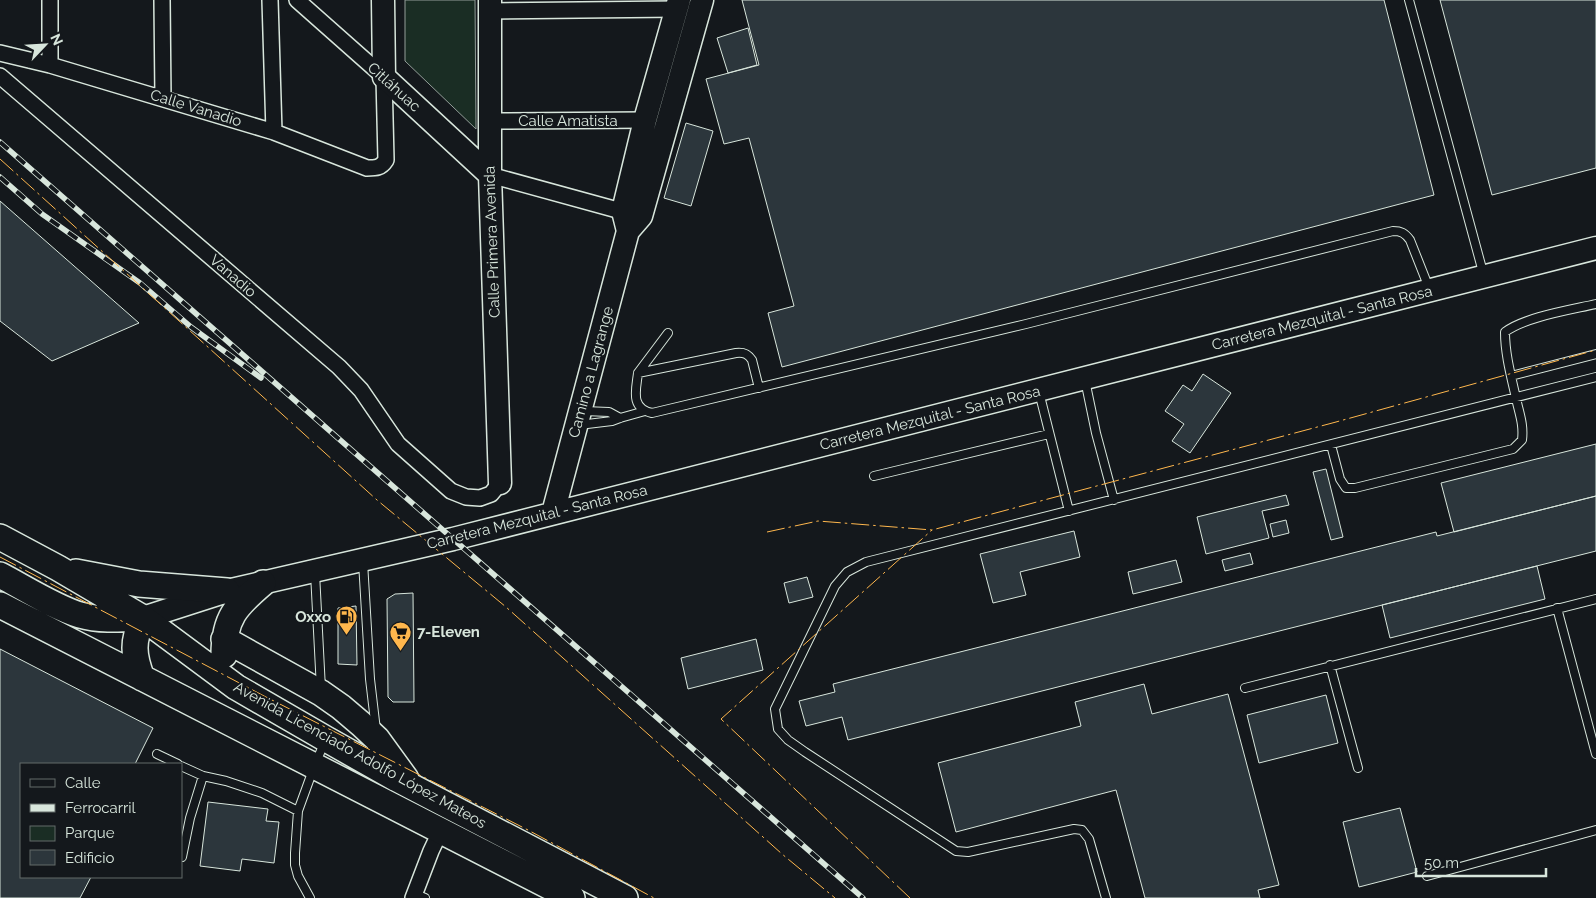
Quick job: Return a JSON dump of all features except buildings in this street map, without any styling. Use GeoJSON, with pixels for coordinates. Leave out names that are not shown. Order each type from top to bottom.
{"type":"FeatureCollection","features":[{"type":"Feature","properties":{"kind":"main road"},"geometry":{"type":"LineString","coordinates":[[383,0],[384,77]]}},
{"type":"Feature","properties":{"kind":"main road","name":"Camino a Lagrange"},"geometry":{"type":"LineString","coordinates":[[553,513],[630,219],[702,0]]}},
{"type":"Feature","properties":{"kind":"main road","name":"Camino a Lagrange"},"geometry":{"type":"LineString","coordinates":[[630,219],[644,120],[678,4]]}},
{"type":"Feature","properties":{"kind":"main road","name":"Calle Primera Avenida"},"geometry":{"type":"LineString","coordinates":[[490,6],[490,175],[500,483]]}},
{"type":"Feature","properties":{"kind":"main road","name":"Citláhuac"},"geometry":{"type":"LineString","coordinates":[[384,77],[490,175]]}},
{"type":"Feature","properties":{"kind":"main road","name":"Carretera Mezquital - Santa Rosa"},"geometry":{"type":"LineString","coordinates":[[143,618],[228,591],[553,513],[1596,248]]}},
{"type":"Feature","properties":{"kind":"main road","name":"Avenida Licenciado Adolfo López Mateos"},"geometry":{"type":"LineString","coordinates":[[0,537],[58,568],[143,618],[236,687],[326,739],[410,786],[625,898]]}},
{"type":"Feature","properties":{"kind":"main road"},"geometry":{"type":"LineString","coordinates":[[58,568],[139,584],[228,591]]}},
{"type":"Feature","properties":{"kind":"main road"},"geometry":{"type":"LineString","coordinates":[[0,575],[80,615],[114,620],[143,618]]}},
{"type":"Feature","properties":{"kind":"main road"},"geometry":{"type":"LineString","coordinates":[[236,687],[228,670],[224,655],[224,639],[228,623],[236,609],[262,583]]}},
{"type":"Feature","properties":{"kind":"main road","name":"Avenida Licenciado Adolfo López Mateos"},"geometry":{"type":"LineString","coordinates":[[0,605],[572,898]]}},
{"type":"Feature","properties":{"kind":"main road"},"geometry":{"type":"LineString","coordinates":[[142,678],[136,665],[134,653],[137,630],[143,618]]}},
{"type":"Feature","properties":{"kind":"main road"},"geometry":{"type":"LineString","coordinates":[[224,639],[321,693],[361,724],[377,739],[410,786]]}},
{"type":"Feature","properties":{"kind":"street"},"geometry":{"type":"LineString","coordinates":[[50,0],[50,65]]}},
{"type":"Feature","properties":{"kind":"street"},"geometry":{"type":"LineString","coordinates":[[162,0],[163,98]]}},
{"type":"Feature","properties":{"kind":"street"},"geometry":{"type":"LineString","coordinates":[[270,0],[274,132]]}},
{"type":"Feature","properties":{"kind":"street","name":"Citláhuac"},"geometry":{"type":"LineString","coordinates":[[297,0],[384,77]]}},
{"type":"Feature","properties":{"kind":"street"},"geometry":{"type":"LineString","coordinates":[[490,6],[678,4]]}},
{"type":"Feature","properties":{"kind":"street","name":"Calle Vanadio"},"geometry":{"type":"LineString","coordinates":[[0,53],[50,65],[274,132],[367,168],[379,167],[386,160],[384,77]]}},
{"type":"Feature","properties":{"kind":"street","name":"Vanadio"},"geometry":{"type":"LineString","coordinates":[[0,76],[339,367],[361,390],[398,444],[452,491],[466,497],[480,498],[491,494],[500,483]]}},
{"type":"Feature","properties":{"kind":"street","name":"Calle Amatista"},"geometry":{"type":"LineString","coordinates":[[491,121],[644,120]]}},
{"type":"Feature","properties":{"kind":"street"},"geometry":{"type":"LineString","coordinates":[[490,175],[630,219]]}},
{"type":"Feature","properties":{"kind":"street"},"geometry":{"type":"LineString","coordinates":[[418,897],[440,832]]}},
{"type":"Feature","properties":{"kind":"lane"},"geometry":{"type":"LineString","coordinates":[[1410,0],[1484,276]]}},
{"type":"Feature","properties":{"kind":"lane"},"geometry":{"type":"LineString","coordinates":[[668,333],[638,373],[636,398],[640,407],[652,413],[1026,324],[1393,231],[1400,231],[1406,234],[1410,240],[1430,290]]}},
{"type":"Feature","properties":{"kind":"lane"},"geometry":{"type":"LineString","coordinates":[[1331,445],[1340,479],[1346,488],[1355,488],[1513,449],[1522,440],[1524,428],[1511,376],[1505,344],[1505,332],[1514,326],[1526,322],[1596,304]]}},
{"type":"Feature","properties":{"kind":"lane"},"geometry":{"type":"LineString","coordinates":[[638,373],[742,352],[750,356],[752,360],[759,388]]}},
{"type":"Feature","properties":{"kind":"lane"},"geometry":{"type":"LineString","coordinates":[[1511,376],[1596,354]]}},
{"type":"Feature","properties":{"kind":"lane"},"geometry":{"type":"LineString","coordinates":[[1106,898],[1089,839],[1082,830],[1074,829],[968,852],[956,851],[788,740],[778,728],[775,709],[835,586],[847,572],[866,562],[1596,377]]}},
{"type":"Feature","properties":{"kind":"lane"},"geometry":{"type":"LineString","coordinates":[[1085,378],[1114,500]]}},
{"type":"Feature","properties":{"kind":"lane"},"geometry":{"type":"LineString","coordinates":[[1039,390],[1069,511]]}},
{"type":"Feature","properties":{"kind":"lane"},"geometry":{"type":"LineString","coordinates":[[578,418],[612,421],[645,411]]}},
{"type":"Feature","properties":{"kind":"lane"},"geometry":{"type":"LineString","coordinates":[[578,418],[609,412],[620,418]]}},
{"type":"Feature","properties":{"kind":"lane"},"geometry":{"type":"LineString","coordinates":[[874,476],[1049,434]]}},
{"type":"Feature","properties":{"kind":"lane"},"geometry":{"type":"LineString","coordinates":[[363,560],[370,679],[377,739]]}},
{"type":"Feature","properties":{"kind":"lane"},"geometry":{"type":"LineString","coordinates":[[315,571],[321,693]]}},
{"type":"Feature","properties":{"kind":"lane"},"geometry":{"type":"LineString","coordinates":[[1245,688],[1596,599]]}},
{"type":"Feature","properties":{"kind":"lane"},"geometry":{"type":"LineString","coordinates":[[1557,608],[1596,754]]}},
{"type":"Feature","properties":{"kind":"lane"},"geometry":{"type":"LineString","coordinates":[[1330,665],[1358,768]]}},
{"type":"Feature","properties":{"kind":"lane"},"geometry":{"type":"LineString","coordinates":[[310,898],[298,876],[295,865],[294,853],[298,811],[326,739]]}},
{"type":"Feature","properties":{"kind":"lane"},"geometry":{"type":"LineString","coordinates":[[157,754],[176,763]]}},
{"type":"Feature","properties":{"kind":"lane"},"geometry":{"type":"LineString","coordinates":[[182,766],[203,776],[253,790],[298,811]]}},
{"type":"Feature","properties":{"kind":"lane"},"geometry":{"type":"LineString","coordinates":[[182,857],[190,818],[203,776]]}},
{"type":"Feature","properties":{"kind":"lane"},"geometry":{"type":"LineString","coordinates":[[182,814],[190,818]]}},
{"type":"Feature","properties":{"kind":"lane"},"geometry":{"type":"LineString","coordinates":[[1427,876],[1596,830]]}},
{"type":"Feature","properties":{"kind":"green space"},"geometry":{"type":"Polygon","coordinates":[[[405,0],[475,0],[476,129],[405,61],[405,0]]]}},
{"type":"Feature","properties":{"kind":"railway"},"geometry":{"type":"LineString","coordinates":[[0,142],[863,898]]}},
{"type":"Feature","properties":{"kind":"railway"},"geometry":{"type":"LineString","coordinates":[[0,177],[42,214],[140,283],[191,327],[261,378]]}},
{"type":"Feature","properties":{"kind":"power"},"geometry":{"type":"LineString","coordinates":[[0,159],[377,500],[506,607],[782,854],[835,898]]}},
{"type":"Feature","properties":{"kind":"power"},"geometry":{"type":"LineString","coordinates":[[767,532],[818,521],[932,530],[1596,350]]}},
{"type":"Feature","properties":{"kind":"power"},"geometry":{"type":"LineString","coordinates":[[910,898],[721,719],[932,530]]}},
{"type":"Feature","properties":{"kind":"power"},"geometry":{"type":"LineString","coordinates":[[0,557],[266,697],[528,830],[654,898]]}},
{"type":"Feature","properties":{"kind":"place","name":"Oxxo"},"geometry":{"type":"Point","coordinates":[347,636]}},
{"type":"Feature","properties":{"kind":"place","name":"7-Eleven"},"geometry":{"type":"Point","coordinates":[401,651]}}]}
